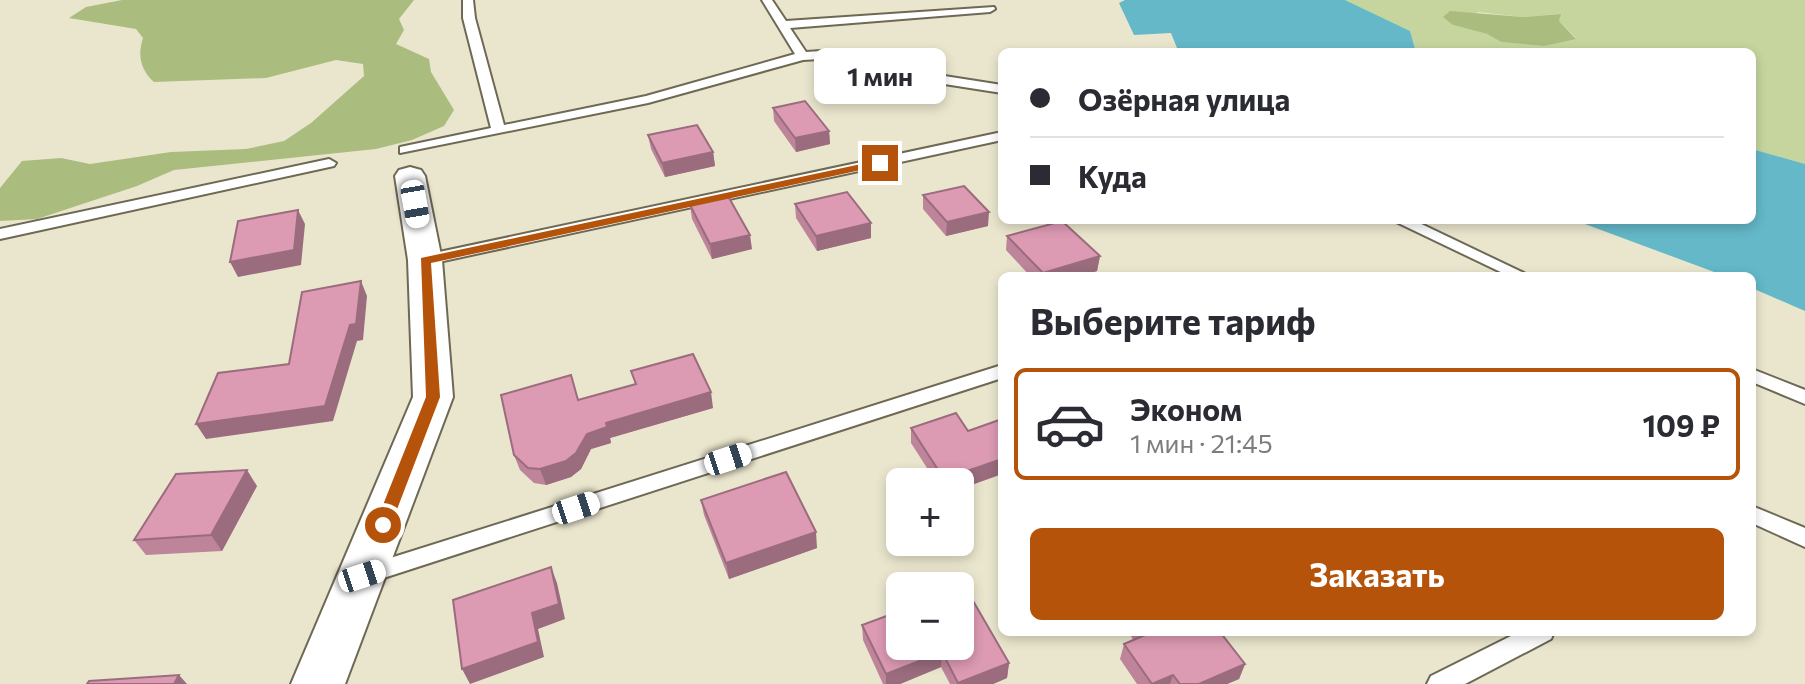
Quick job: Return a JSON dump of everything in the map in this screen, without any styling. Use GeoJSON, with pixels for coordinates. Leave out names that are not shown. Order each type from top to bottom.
{"type":"FeatureCollection","features":[{"type":"Feature","properties":{"kind":"street"},"geometry":{"type":"LineString","coordinates":[[318,684],[433,397],[425,260],[408,163]]}},
{"type":"Feature","properties":{"kind":"lane"},"geometry":{"type":"LineString","coordinates":[[468,0],[469,18],[498,129]]}},
{"type":"Feature","properties":{"kind":"lane"},"geometry":{"type":"LineString","coordinates":[[767,0],[802,56]]}},
{"type":"Feature","properties":{"kind":"lane"},"geometry":{"type":"LineString","coordinates":[[783,25],[990,9]]}},
{"type":"Feature","properties":{"kind":"lane"},"geometry":{"type":"LineString","coordinates":[[408,163],[498,129],[648,99],[802,56],[837,54],[938,79],[998,88]]}},
{"type":"Feature","properties":{"kind":"lane"},"geometry":{"type":"LineString","coordinates":[[425,260],[998,137]]}},
{"type":"Feature","properties":{"kind":"lane"},"geometry":{"type":"LineString","coordinates":[[0,234],[329,163]]}},
{"type":"Feature","properties":{"kind":"lane"},"geometry":{"type":"LineString","coordinates":[[1409,224],[1513,272]]}},
{"type":"Feature","properties":{"kind":"lane"},"geometry":{"type":"LineString","coordinates":[[362,576],[998,372]]}},
{"type":"Feature","properties":{"kind":"lane"},"geometry":{"type":"LineString","coordinates":[[1756,377],[1805,397]]}},
{"type":"Feature","properties":{"kind":"lane"},"geometry":{"type":"LineString","coordinates":[[1756,516],[1805,538]]}},
{"type":"Feature","properties":{"kind":"lane"},"geometry":{"type":"LineString","coordinates":[[1440,684],[1534,636]]}},
{"type":"Feature","properties":{"kind":"green space"},"geometry":{"type":"Polygon","coordinates":[[[122,0],[414,0],[399,19],[404,30],[396,44],[429,59],[431,72],[454,110],[444,126],[412,140],[376,149],[174,170],[137,186],[37,219],[0,221],[0,188],[22,161],[61,158],[90,164],[171,152],[246,149],[284,141],[311,123],[364,76],[363,64],[336,60],[266,78],[154,82],[141,62],[143,38],[136,29],[69,18],[86,7],[122,0]]]}},
{"type":"Feature","properties":{"kind":"green space"},"geometry":{"type":"Polygon","coordinates":[[[1345,0],[1805,0],[1805,164],[1756,150],[1756,48],[1415,48],[1410,31],[1345,0]],[[1478,12],[1453,25],[1487,34],[1501,42],[1544,46],[1576,38],[1559,21],[1560,14],[1523,17],[1478,12]]]}},
{"type":"Feature","properties":{"kind":"green space"},"geometry":{"type":"Polygon","coordinates":[[[1450,11],[1523,17],[1561,14],[1559,21],[1576,39],[1544,46],[1501,42],[1487,34],[1453,25],[1443,17],[1450,11]]]}},
{"type":"Feature","properties":{"kind":"water"},"geometry":{"type":"Polygon","coordinates":[[[1125,0],[1345,0],[1410,31],[1415,48],[1177,48],[1171,33],[1134,35],[1119,3],[1125,0]]]}},
{"type":"Feature","properties":{"kind":"water"},"geometry":{"type":"Polygon","coordinates":[[[1756,150],[1805,164],[1805,311],[1756,290],[1756,272],[1714,272],[1585,224],[1756,224],[1756,150]]]}},
{"type":"Feature","properties":{"kind":"building"},"geometry":{"type":"Polygon","coordinates":[[[805,101],[829,131],[795,138],[773,108],[805,101]]]}},
{"type":"Feature","properties":{"kind":"building"},"geometry":{"type":"Polygon","coordinates":[[[697,125],[713,152],[662,163],[648,135],[697,125]]]}},
{"type":"Feature","properties":{"kind":"building"},"geometry":{"type":"Polygon","coordinates":[[[964,186],[989,212],[947,222],[923,195],[964,186]]]}},
{"type":"Feature","properties":{"kind":"building"},"geometry":{"type":"Polygon","coordinates":[[[847,192],[871,223],[816,236],[795,204],[847,192]]]}},
{"type":"Feature","properties":{"kind":"building"},"geometry":{"type":"Polygon","coordinates":[[[728,196],[750,235],[710,244],[690,205],[728,196]]]}},
{"type":"Feature","properties":{"kind":"building"},"geometry":{"type":"Polygon","coordinates":[[[298,210],[294,250],[230,262],[238,221],[298,210]]]}},
{"type":"Feature","properties":{"kind":"building"},"geometry":{"type":"Polygon","coordinates":[[[1051,224],[1065,224],[1100,256],[1042,272],[1007,236],[1051,224]]]}},
{"type":"Feature","properties":{"kind":"building"},"geometry":{"type":"Polygon","coordinates":[[[361,281],[356,324],[350,325],[325,406],[196,424],[218,373],[289,364],[302,292],[361,281]]]}},
{"type":"Feature","properties":{"kind":"building"},"geometry":{"type":"Polygon","coordinates":[[[693,354],[711,392],[606,423],[607,427],[587,434],[576,453],[566,461],[540,469],[528,468],[514,455],[501,395],[571,375],[578,400],[636,384],[631,371],[693,354]]]}},
{"type":"Feature","properties":{"kind":"building"},"geometry":{"type":"Polygon","coordinates":[[[956,413],[968,431],[998,420],[998,460],[974,469],[937,468],[911,428],[956,413]]]}},
{"type":"Feature","properties":{"kind":"building"},"geometry":{"type":"Polygon","coordinates":[[[247,470],[211,535],[134,540],[176,474],[247,470]]]}},
{"type":"Feature","properties":{"kind":"building"},"geometry":{"type":"Polygon","coordinates":[[[786,472],[816,532],[726,563],[701,500],[786,472]]]}},
{"type":"Feature","properties":{"kind":"building"},"geometry":{"type":"Polygon","coordinates":[[[551,567],[559,604],[532,613],[538,642],[462,669],[453,600],[551,567]]]}},
{"type":"Feature","properties":{"kind":"building"},"geometry":{"type":"Polygon","coordinates":[[[974,603],[1009,663],[958,683],[946,660],[974,660],[974,603]]]}},
{"type":"Feature","properties":{"kind":"building"},"geometry":{"type":"Polygon","coordinates":[[[886,616],[886,660],[922,660],[886,674],[862,625],[886,616]]]}},
{"type":"Feature","properties":{"kind":"building"},"geometry":{"type":"Polygon","coordinates":[[[1143,636],[1223,636],[1245,664],[1199,684],[1180,684],[1173,675],[1152,684],[1124,644],[1143,636]]]}},
{"type":"Feature","properties":{"kind":"building"},"geometry":{"type":"Polygon","coordinates":[[[179,675],[174,684],[87,684],[89,681],[179,675]]]}},
{"type":"Feature","properties":{"kind":"route"},"geometry":{"type":"LineString","coordinates":[[383,525],[433,397],[425,260],[880,163]]}}]}
